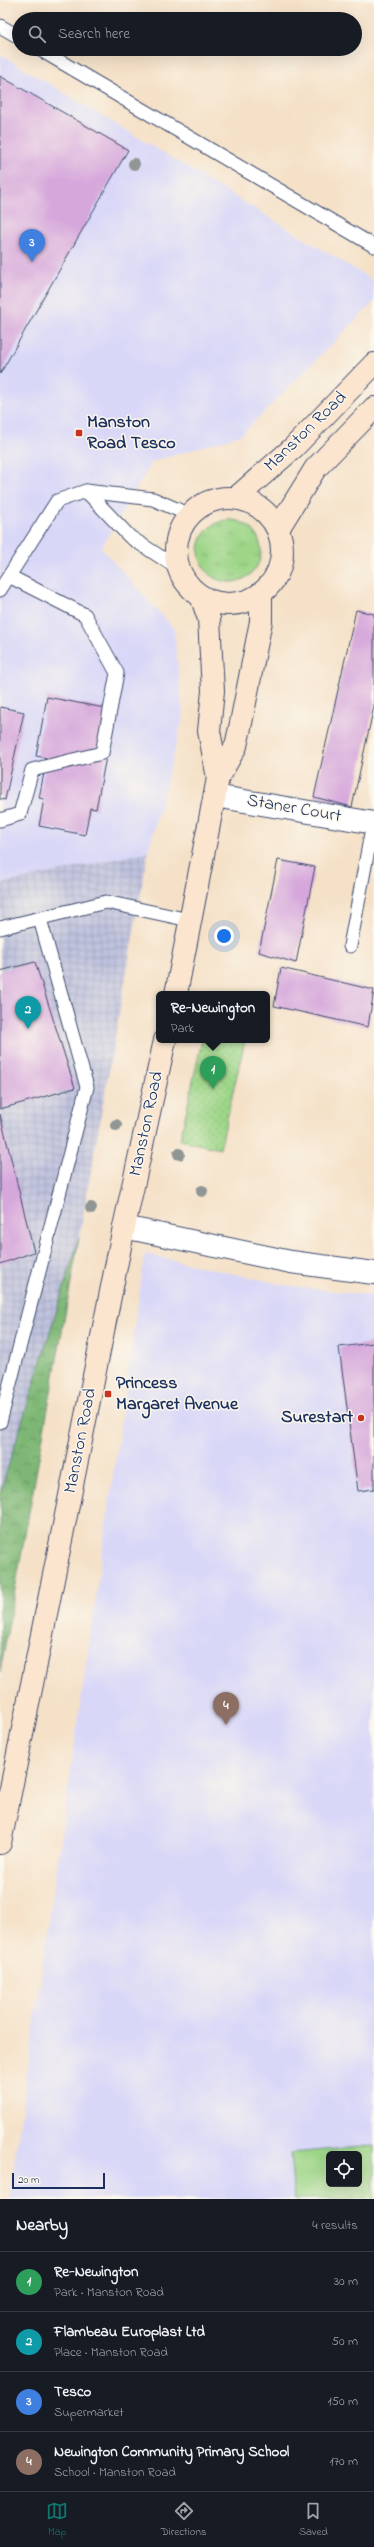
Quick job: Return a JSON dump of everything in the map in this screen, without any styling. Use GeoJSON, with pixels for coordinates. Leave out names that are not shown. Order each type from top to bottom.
{"type":"FeatureCollection","features":[{"type":"Feature","properties":{"kind":"main road","name":"Manston Road"},"geometry":{"type":"LineString","coordinates":[[236,498],[293,448],[374,364]]}},
{"type":"Feature","properties":{"kind":"main road","name":"Manston Road"},"geometry":{"type":"LineString","coordinates":[[278,529],[315,469],[374,408]]}},
{"type":"Feature","properties":{"kind":"main road"},"geometry":{"type":"LineString","coordinates":[[236,498],[256,505],[269,515],[278,529],[283,546],[281,564],[274,581],[261,594],[247,601],[231,605],[215,602],[201,596],[188,584],[179,569],[176,555],[177,541],[182,527],[190,515],[212,501],[236,498]]}},
{"type":"Feature","properties":{"kind":"main road"},"geometry":{"type":"LineString","coordinates":[[177,991],[189,920],[216,787],[236,746],[261,621],[261,594]]}},
{"type":"Feature","properties":{"kind":"main road"},"geometry":{"type":"LineString","coordinates":[[201,596],[209,619],[212,691],[209,731],[216,787]]}},
{"type":"Feature","properties":{"kind":"main road","name":"Manston Road"},"geometry":{"type":"LineString","coordinates":[[0,1843],[124,1227],[164,1043]]}},
{"type":"Feature","properties":{"kind":"street","name":"Staner Court"},"geometry":{"type":"LineString","coordinates":[[216,787],[374,823]]}},
{"type":"Feature","properties":{"kind":"street"},"geometry":{"type":"LineString","coordinates":[[124,1227],[291,1262],[374,1273]]}},
{"type":"Feature","properties":{"kind":"lane"},"geometry":{"type":"LineString","coordinates":[[0,26],[12,33]]}},
{"type":"Feature","properties":{"kind":"lane"},"geometry":{"type":"LineString","coordinates":[[51,56],[374,246]]}},
{"type":"Feature","properties":{"kind":"lane"},"geometry":{"type":"LineString","coordinates":[[86,491],[130,536],[179,569]]}},
{"type":"Feature","properties":{"kind":"lane"},"geometry":{"type":"LineString","coordinates":[[0,590],[57,501],[86,491],[153,499],[190,515]]}},
{"type":"Feature","properties":{"kind":"lane"},"geometry":{"type":"LineString","coordinates":[[0,820],[20,814],[32,770],[102,753],[117,673],[84,615],[9,576]]}},
{"type":"Feature","properties":{"kind":"lane","name":"Staner Court"},"geometry":{"type":"LineString","coordinates":[[350,946],[374,823]]}},
{"type":"Feature","properties":{"kind":"lane"},"geometry":{"type":"LineString","coordinates":[[0,928],[106,902],[189,920]]}},
{"type":"Feature","properties":{"kind":"lane"},"geometry":{"type":"LineString","coordinates":[[0,1422],[88,1087],[40,919]]}},
{"type":"Feature","properties":{"kind":"shaded area"},"geometry":{"type":"Polygon","coordinates":[[[0,54],[374,281],[374,302],[241,435],[152,462],[101,548],[174,629],[183,718],[148,852],[0,884],[0,54]]]}},
{"type":"Feature","properties":{"kind":"shaded area"},"geometry":{"type":"Polygon","coordinates":[[[148,852],[79,1238],[0,1521],[0,884],[148,852]]]}},
{"type":"Feature","properties":{"kind":"shaded area"},"geometry":{"type":"Polygon","coordinates":[[[145,1254],[284,1285],[374,1296],[374,2199],[9,2199],[145,1254]]]}},
{"type":"Feature","properties":{"kind":"green space"},"geometry":{"type":"Polygon","coordinates":[[[230,520],[247,525],[252,529],[256,534],[261,551],[256,568],[252,573],[247,577],[230,582],[213,577],[208,573],[204,568],[199,551],[204,534],[208,529],[213,525],[230,520]]]}},
{"type":"Feature","properties":{"kind":"green space"},"geometry":{"type":"Polygon","coordinates":[[[201,1043],[244,1043],[220,1149],[180,1140],[201,1043]]]}},
{"type":"Feature","properties":{"kind":"green space"},"geometry":{"type":"Polygon","coordinates":[[[79,1238],[0,1672],[0,1493],[79,1238]]]}},
{"type":"Feature","properties":{"kind":"green space"},"geometry":{"type":"Polygon","coordinates":[[[374,2146],[374,2199],[294,2199],[290,2153],[374,2146]]]}},
{"type":"Feature","properties":{"kind":"building"},"geometry":{"type":"Polygon","coordinates":[[[0,76],[128,150],[0,374],[0,76]]]}},
{"type":"Feature","properties":{"kind":"building"},"geometry":{"type":"Polygon","coordinates":[[[356,610],[374,614],[374,706],[352,807],[314,797],[356,610]]]}},
{"type":"Feature","properties":{"kind":"building"},"geometry":{"type":"Polygon","coordinates":[[[47,697],[115,710],[96,809],[90,808],[85,835],[39,826],[44,799],[39,798],[47,758],[36,756],[47,697]]]}},
{"type":"Feature","properties":{"kind":"building"},"geometry":{"type":"Polygon","coordinates":[[[0,707],[24,712],[5,800],[0,799],[0,707]]]}},
{"type":"Feature","properties":{"kind":"building"},"geometry":{"type":"Polygon","coordinates":[[[278,860],[315,867],[296,963],[259,952],[278,860]]]}},
{"type":"Feature","properties":{"kind":"building"},"geometry":{"type":"Polygon","coordinates":[[[35,962],[75,1088],[0,1109],[0,971],[35,962]]]}},
{"type":"Feature","properties":{"kind":"building"},"geometry":{"type":"Polygon","coordinates":[[[281,968],[374,990],[368,1027],[274,1006],[281,968]]]}},
{"type":"Feature","properties":{"kind":"building"},"geometry":{"type":"Polygon","coordinates":[[[0,1114],[34,1252],[0,1264],[0,1114]]]}},
{"type":"Feature","properties":{"kind":"building","name":"Surestart"},"geometry":{"type":"Polygon","coordinates":[[[374,1343],[374,1489],[358,1491],[339,1347],[374,1343]]]}},
{"type":"Feature","properties":{"kind":"place","name":"Tesco"},"geometry":{"type":"Point","coordinates":[32,262]}},
{"type":"Feature","properties":{"kind":"place","name":"Manston Road Tesco"},"geometry":{"type":"Point","coordinates":[79,433]}},
{"type":"Feature","properties":{"kind":"place","name":"Flambeau Europlast Ltd"},"geometry":{"type":"Point","coordinates":[28,1029]}},
{"type":"Feature","properties":{"kind":"place","name":"Re-Newington"},"geometry":{"type":"Point","coordinates":[213,1089]}},
{"type":"Feature","properties":{"kind":"place","name":"Princess Margaret Avenue"},"geometry":{"type":"Point","coordinates":[108,1394]}},
{"type":"Feature","properties":{"kind":"place","name":"Surestart"},"geometry":{"type":"Point","coordinates":[361,1418]}},
{"type":"Feature","properties":{"kind":"place","name":"Newington Community Primary School"},"geometry":{"type":"Point","coordinates":[226,1725]}}]}
